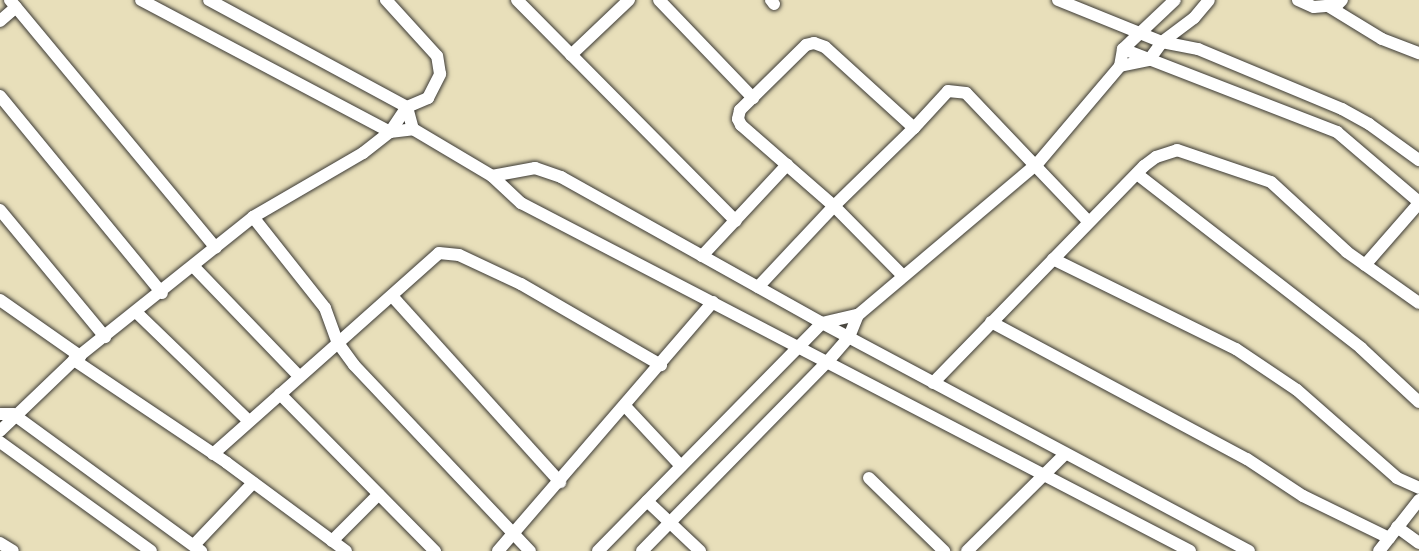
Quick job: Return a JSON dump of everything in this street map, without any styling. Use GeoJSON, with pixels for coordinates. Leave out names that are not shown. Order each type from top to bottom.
{"type":"FeatureCollection","features":[{"type":"Feature","properties":{"kind":"street"},"geometry":{"type":"LineString","coordinates":[[141,0],[390,132],[413,129],[492,176],[521,203],[829,360],[1042,475],[1190,551]]}},
{"type":"Feature","properties":{"kind":"street"},"geometry":{"type":"LineString","coordinates":[[209,0],[407,107],[413,129]]}},
{"type":"Feature","properties":{"kind":"street"},"geometry":{"type":"LineString","coordinates":[[0,431],[13,414],[77,358],[162,293],[253,217],[363,153],[390,132],[407,107],[428,98],[437,85],[440,66],[427,43],[386,0]]}},
{"type":"Feature","properties":{"kind":"street"},"geometry":{"type":"LineString","coordinates":[[517,0],[736,221]]}},
{"type":"Feature","properties":{"kind":"street"},"geometry":{"type":"LineString","coordinates":[[572,55],[629,0]]}},
{"type":"Feature","properties":{"kind":"street"},"geometry":{"type":"LineString","coordinates":[[659,0],[753,98]]}},
{"type":"Feature","properties":{"kind":"street"},"geometry":{"type":"LineString","coordinates":[[1058,0],[1162,42],[1198,49],[1342,109],[1369,124],[1419,160]]}},
{"type":"Feature","properties":{"kind":"street"},"geometry":{"type":"LineString","coordinates":[[642,551],[829,360],[849,337],[858,315],[902,275],[1037,164],[1120,66],[1123,49],[1175,0]]}},
{"type":"Feature","properties":{"kind":"street"},"geometry":{"type":"LineString","coordinates":[[1120,66],[1149,60],[1162,42],[1194,18],[1209,0]]}},
{"type":"Feature","properties":{"kind":"street"},"geometry":{"type":"LineString","coordinates":[[1298,0],[1314,7],[1328,6],[1342,0]]}},
{"type":"Feature","properties":{"kind":"street"},"geometry":{"type":"LineString","coordinates":[[0,21],[13,4],[216,248]]}},
{"type":"Feature","properties":{"kind":"street"},"geometry":{"type":"LineString","coordinates":[[1328,6],[1382,39],[1419,53]]}},
{"type":"Feature","properties":{"kind":"street"},"geometry":{"type":"LineString","coordinates":[[902,275],[834,206],[741,126],[740,110],[806,45],[814,43],[825,47],[914,128]]}},
{"type":"Feature","properties":{"kind":"street"},"geometry":{"type":"LineString","coordinates":[[1123,49],[1337,132],[1419,203],[1365,265]]}},
{"type":"Feature","properties":{"kind":"street"},"geometry":{"type":"LineString","coordinates":[[758,287],[834,206],[914,128],[948,91],[956,90],[966,93],[1037,164],[1089,222]]}},
{"type":"Feature","properties":{"kind":"street"},"geometry":{"type":"LineString","coordinates":[[0,96],[162,293]]}},
{"type":"Feature","properties":{"kind":"street"},"geometry":{"type":"LineString","coordinates":[[933,383],[1137,174],[1156,157],[1177,150],[1271,183],[1365,265],[1419,303]]}},
{"type":"Feature","properties":{"kind":"street"},"geometry":{"type":"LineString","coordinates":[[702,256],[787,165]]}},
{"type":"Feature","properties":{"kind":"street"},"geometry":{"type":"LineString","coordinates":[[492,176],[535,168],[561,177],[822,323],[1249,551]]}},
{"type":"Feature","properties":{"kind":"street"},"geometry":{"type":"LineString","coordinates":[[1137,174],[1361,348],[1419,402]]}},
{"type":"Feature","properties":{"kind":"street"},"geometry":{"type":"LineString","coordinates":[[0,210],[105,336]]}},
{"type":"Feature","properties":{"kind":"street"},"geometry":{"type":"LineString","coordinates":[[253,217],[325,308],[338,343],[354,365],[513,536],[530,551]]}},
{"type":"Feature","properties":{"kind":"street"},"geometry":{"type":"LineString","coordinates":[[213,454],[298,376],[392,296],[429,258],[439,252],[459,255],[521,284],[661,365]]}},
{"type":"Feature","properties":{"kind":"street"},"geometry":{"type":"LineString","coordinates":[[1053,259],[1236,349],[1297,390],[1397,478],[1419,488]]}},
{"type":"Feature","properties":{"kind":"street"},"geometry":{"type":"LineString","coordinates":[[194,267],[298,376]]}},
{"type":"Feature","properties":{"kind":"street"},"geometry":{"type":"LineString","coordinates":[[392,296],[560,482]]}},
{"type":"Feature","properties":{"kind":"street"},"geometry":{"type":"LineString","coordinates":[[0,300],[346,551]]}},
{"type":"Feature","properties":{"kind":"street"},"geometry":{"type":"LineString","coordinates":[[498,551],[626,406],[713,302]]}},
{"type":"Feature","properties":{"kind":"street"},"geometry":{"type":"LineString","coordinates":[[136,312],[249,422]]}},
{"type":"Feature","properties":{"kind":"street"},"geometry":{"type":"LineString","coordinates":[[598,551],[822,323],[858,315]]}},
{"type":"Feature","properties":{"kind":"street"},"geometry":{"type":"LineString","coordinates":[[991,322],[1246,459],[1303,496],[1389,538]]}},
{"type":"Feature","properties":{"kind":"street"},"geometry":{"type":"LineString","coordinates":[[280,394],[435,551]]}},
{"type":"Feature","properties":{"kind":"street"},"geometry":{"type":"LineString","coordinates":[[626,406],[681,466]]}},
{"type":"Feature","properties":{"kind":"street"},"geometry":{"type":"LineString","coordinates":[[0,414],[13,414],[197,548],[253,483]]}},
{"type":"Feature","properties":{"kind":"street"},"geometry":{"type":"LineString","coordinates":[[0,442],[151,551]]}},
{"type":"Feature","properties":{"kind":"street"},"geometry":{"type":"LineString","coordinates":[[968,551],[1065,454]]}},
{"type":"Feature","properties":{"kind":"street"},"geometry":{"type":"LineString","coordinates":[[869,478],[944,551]]}},
{"type":"Feature","properties":{"kind":"street"},"geometry":{"type":"LineString","coordinates":[[332,541],[379,494]]}},
{"type":"Feature","properties":{"kind":"street"},"geometry":{"type":"LineString","coordinates":[[1379,551],[1419,500]]}},
{"type":"Feature","properties":{"kind":"street"},"geometry":{"type":"LineString","coordinates":[[647,501],[672,522],[700,551]]}},
{"type":"Feature","properties":{"kind":"street"},"geometry":{"type":"LineString","coordinates":[[1397,527],[1419,543]]}},
{"type":"Feature","properties":{"kind":"street"},"geometry":{"type":"LineString","coordinates":[[0,543],[13,551]]}}]}
